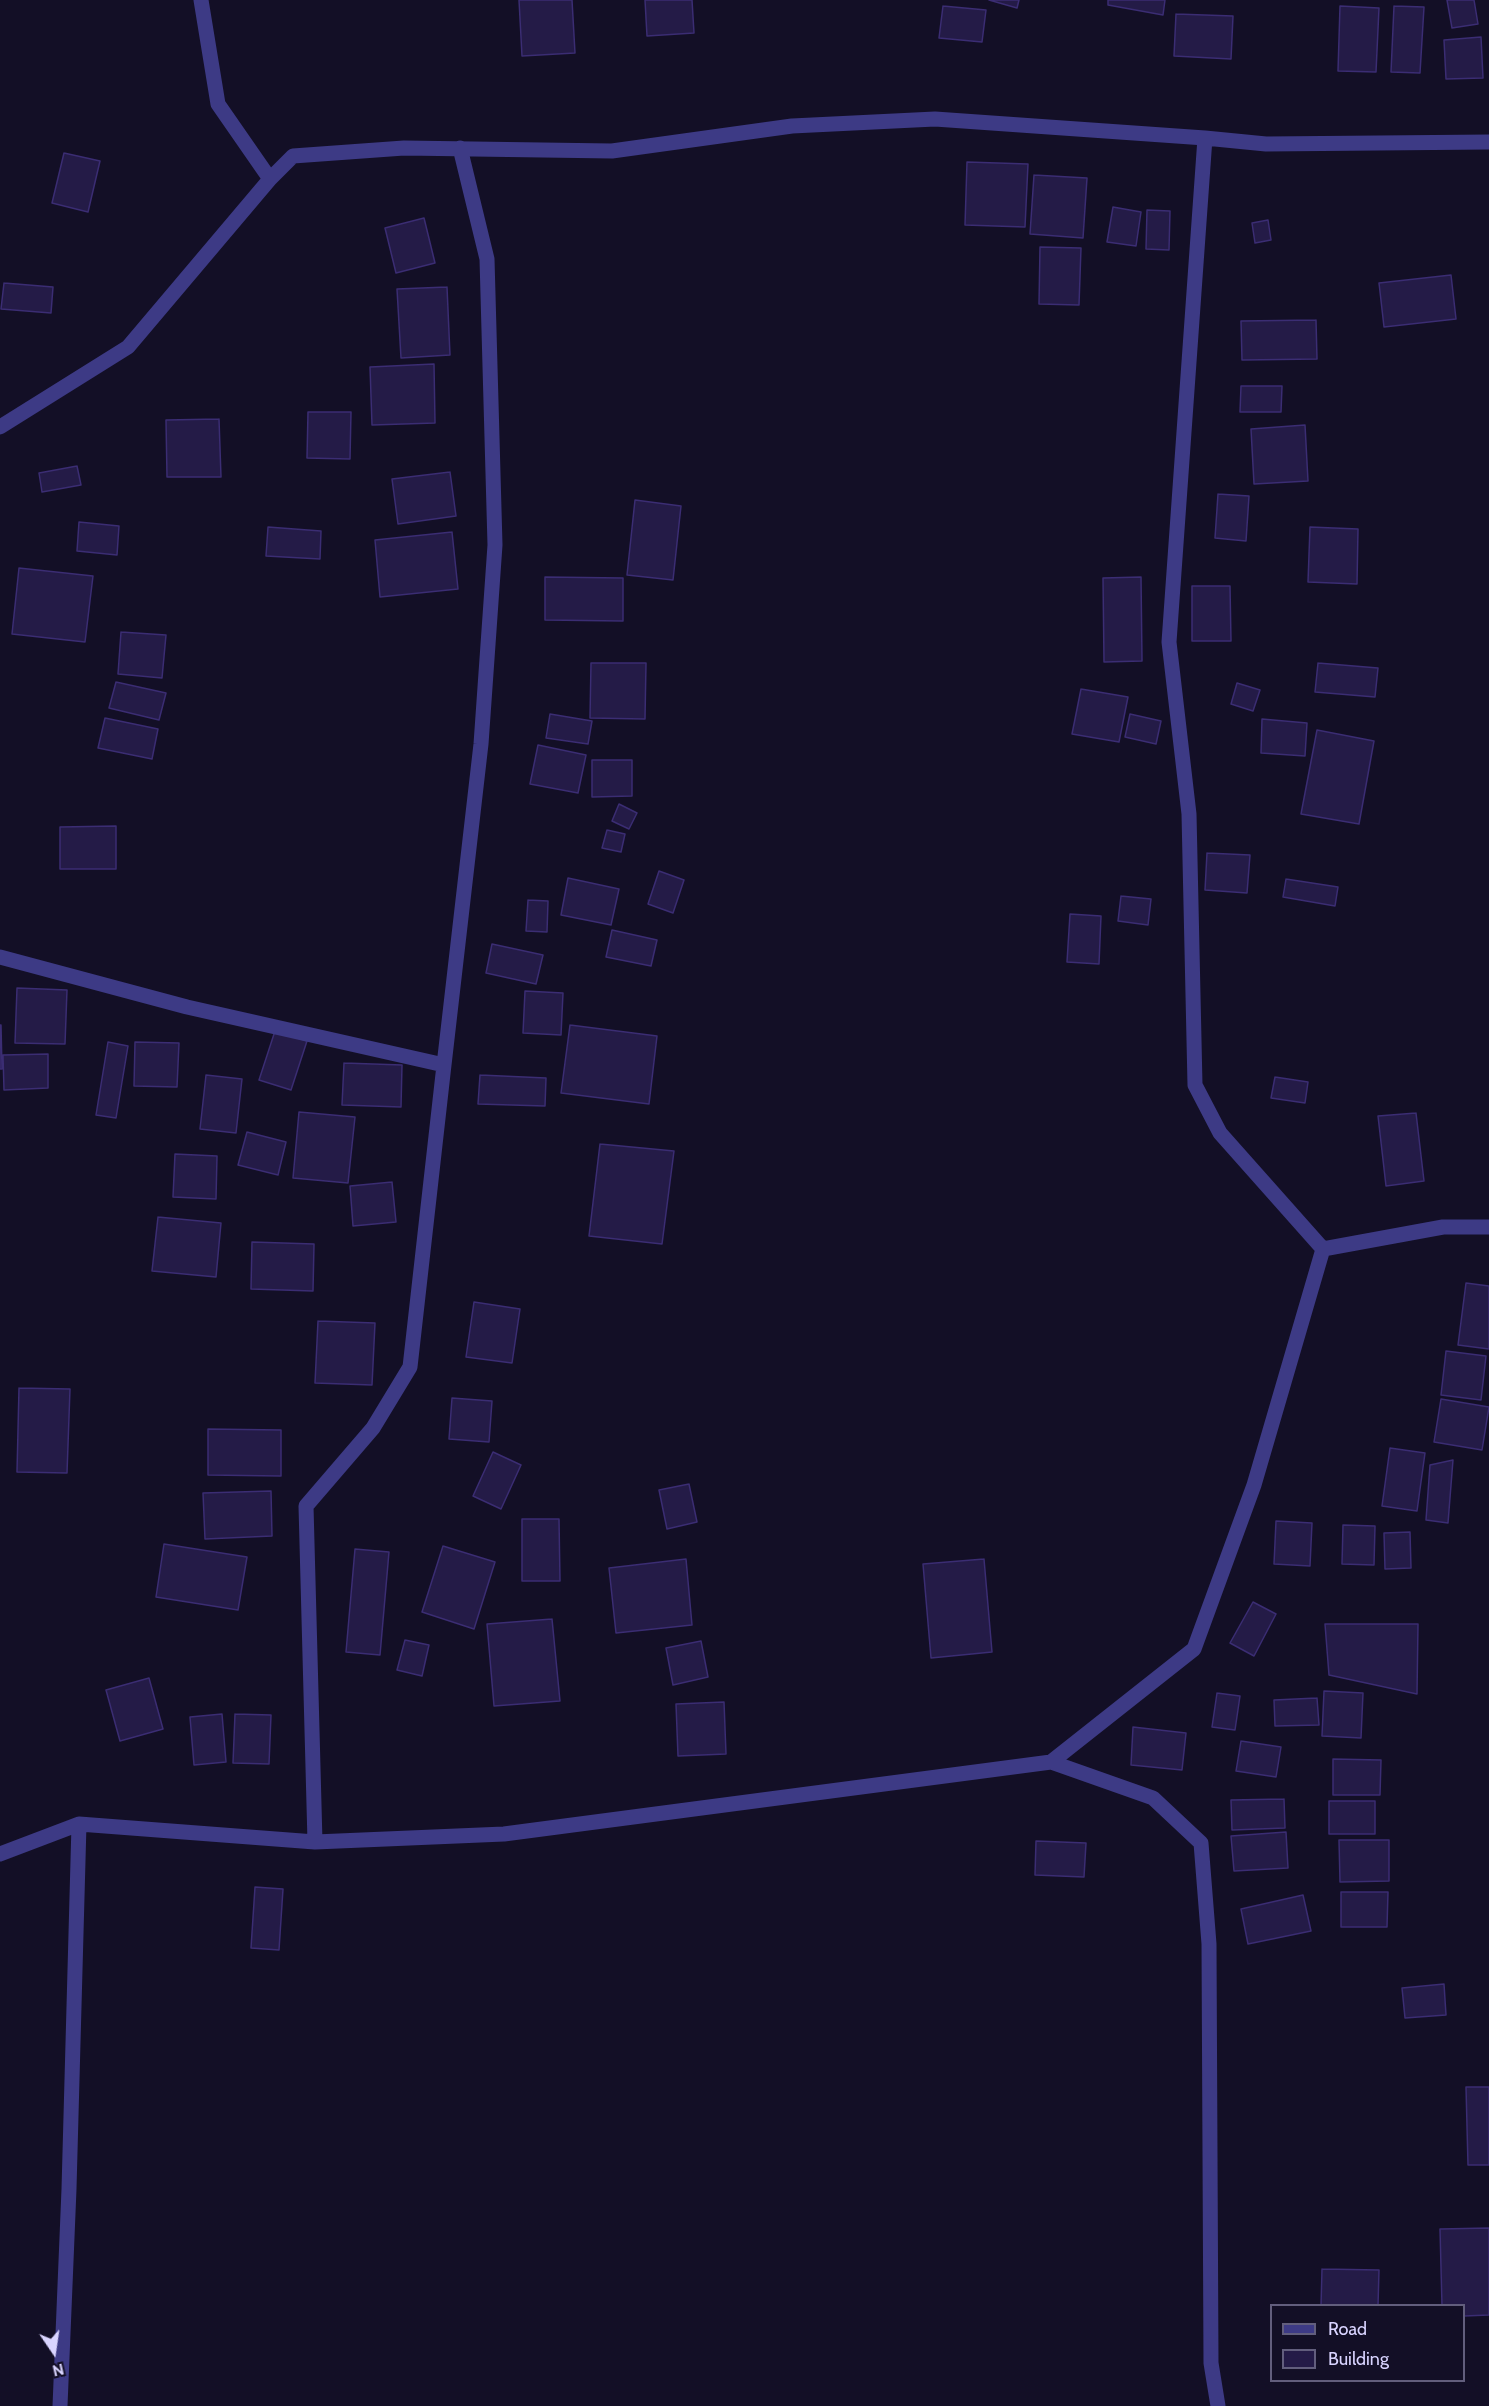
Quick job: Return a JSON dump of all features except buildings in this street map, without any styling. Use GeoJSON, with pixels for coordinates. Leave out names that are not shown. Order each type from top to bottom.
{"type":"FeatureCollection","features":[{"type":"Feature","properties":{"kind":"street"},"geometry":{"type":"LineString","coordinates":[[201,0],[218,104],[270,179]]}},
{"type":"Feature","properties":{"kind":"street"},"geometry":{"type":"LineString","coordinates":[[0,427],[128,347],[270,179],[293,156],[404,148],[612,151],[792,126],[935,120],[1266,144],[1489,142]]}},
{"type":"Feature","properties":{"kind":"street"},"geometry":{"type":"LineString","coordinates":[[1205,138],[1169,642],[1189,814],[1195,1085],[1220,1133],[1323,1249]]}},
{"type":"Feature","properties":{"kind":"street"},"geometry":{"type":"LineString","coordinates":[[315,1842],[306,1506],[373,1428],[410,1367],[481,744],[495,545],[487,259],[460,148]]}},
{"type":"Feature","properties":{"kind":"street"},"geometry":{"type":"LineString","coordinates":[[0,957],[187,1007],[444,1065]]}},
{"type":"Feature","properties":{"kind":"street"},"geometry":{"type":"LineString","coordinates":[[1323,1249],[1443,1227],[1489,1227]]}},
{"type":"Feature","properties":{"kind":"street"},"geometry":{"type":"LineString","coordinates":[[1051,1762],[1194,1649],[1254,1485],[1323,1249]]}},
{"type":"Feature","properties":{"kind":"street"},"geometry":{"type":"LineString","coordinates":[[0,1854],[79,1824],[315,1842],[504,1834],[1051,1762],[1152,1798],[1201,1843],[1209,1944],[1211,2363],[1218,2406]]}},
{"type":"Feature","properties":{"kind":"street"},"geometry":{"type":"LineString","coordinates":[[60,2406],[69,2189],[79,1824]]}}]}
